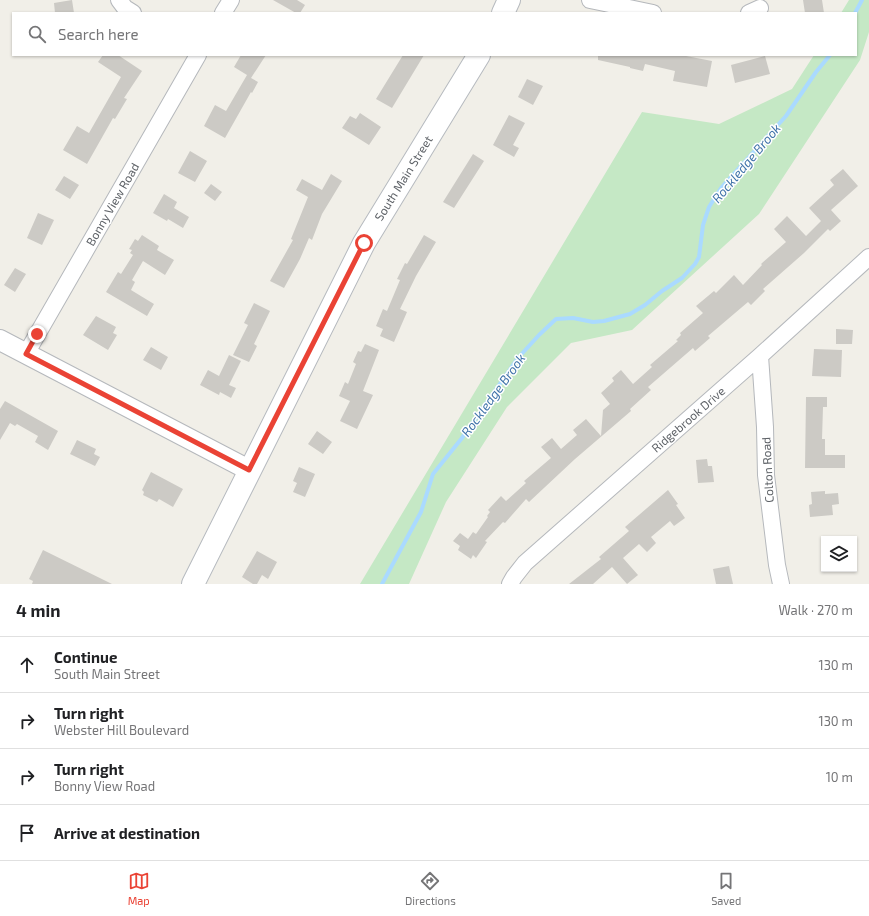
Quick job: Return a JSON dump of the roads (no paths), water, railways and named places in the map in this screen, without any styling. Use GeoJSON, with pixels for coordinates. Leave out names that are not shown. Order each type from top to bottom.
{"type":"FeatureCollection","features":[{"type":"Feature","properties":{"kind":"main road"},"geometry":{"type":"LineString","coordinates":[[503,12],[509,0]]}},
{"type":"Feature","properties":{"kind":"main road","name":"South Main Street"},"geometry":{"type":"LineString","coordinates":[[193,584],[364,243],[478,56]]}},
{"type":"Feature","properties":{"kind":"street"},"geometry":{"type":"LineString","coordinates":[[119,0],[125,8],[131,12]]}},
{"type":"Feature","properties":{"kind":"street"},"geometry":{"type":"LineString","coordinates":[[224,12],[231,0]]}},
{"type":"Feature","properties":{"kind":"street"},"geometry":{"type":"LineString","coordinates":[[590,0],[648,12]]}},
{"type":"Feature","properties":{"kind":"street","name":"Bonny View Road"},"geometry":{"type":"LineString","coordinates":[[26,354],[197,56]]}},
{"type":"Feature","properties":{"kind":"street","name":"Ridgebrook Drive"},"geometry":{"type":"LineString","coordinates":[[510,584],[525,563],[760,356],[869,257]]}},
{"type":"Feature","properties":{"kind":"street"},"geometry":{"type":"LineString","coordinates":[[0,340],[249,470]]}},
{"type":"Feature","properties":{"kind":"street","name":"Colton Road"},"geometry":{"type":"LineString","coordinates":[[760,356],[765,427],[766,475],[777,565],[781,584]]}},
{"type":"Feature","properties":{"kind":"waterway","name":"Rockledge Brook"},"geometry":{"type":"LineString","coordinates":[[856,12],[862,0]]}},
{"type":"Feature","properties":{"kind":"waterway","name":"Rockledge Brook"},"geometry":{"type":"LineString","coordinates":[[382,584],[421,512],[433,474],[462,438],[518,358],[556,319],[573,318],[593,322],[604,321],[630,314],[682,278],[695,264],[699,257],[703,225],[709,207],[721,188],[786,116],[816,72],[829,56]]}}]}
